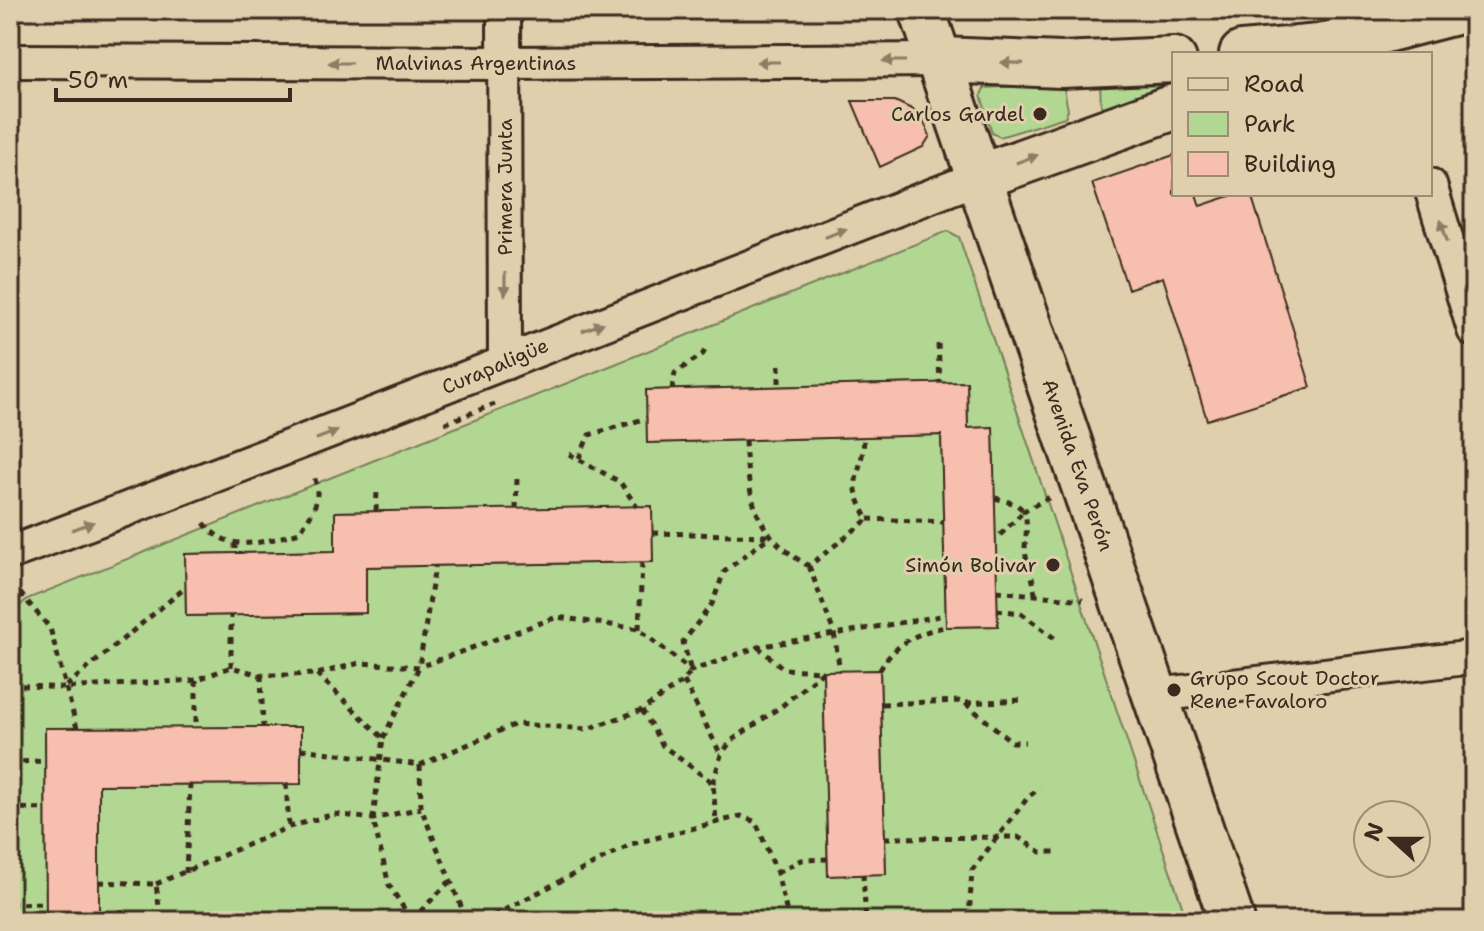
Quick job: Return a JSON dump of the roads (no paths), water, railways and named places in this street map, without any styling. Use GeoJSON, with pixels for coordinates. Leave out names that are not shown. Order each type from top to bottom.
{"type":"FeatureCollection","features":[{"type":"Feature","properties":{"kind":"main road","name":"Avenida Eva Perón"},"geometry":{"type":"LineString","coordinates":[[922,10],[1232,921]]}},
{"type":"Feature","properties":{"kind":"main road"},"geometry":{"type":"LineString","coordinates":[[1276,52],[1387,42],[1455,12]]}},
{"type":"Feature","properties":{"kind":"main road"},"geometry":{"type":"LineString","coordinates":[[941,60],[1061,65],[1172,60]]}},
{"type":"Feature","properties":{"kind":"main road"},"geometry":{"type":"LineString","coordinates":[[1061,65],[1080,81],[1088,101],[1086,123],[1074,142]]}},
{"type":"Feature","properties":{"kind":"main road"},"geometry":{"type":"LineString","coordinates":[[980,177],[1172,108]]}},
{"type":"Feature","properties":{"kind":"street","name":"Primera Junta"},"geometry":{"type":"LineString","coordinates":[[504,10],[505,363]]}},
{"type":"Feature","properties":{"kind":"street","name":"Malvinas Argentinas"},"geometry":{"type":"LineString","coordinates":[[10,61],[504,63],[941,60]]}},
{"type":"Feature","properties":{"kind":"street","name":"Curapaligüe"},"geometry":{"type":"LineString","coordinates":[[10,553],[337,431],[980,177]]}},
{"type":"Feature","properties":{"kind":"street"},"geometry":{"type":"LineString","coordinates":[[1432,192],[1474,330]]}},
{"type":"Feature","properties":{"kind":"street"},"geometry":{"type":"LineString","coordinates":[[1157,695],[1474,657]]}},
{"type":"Feature","properties":{"kind":"place","name":"Carlos Gardel"},"geometry":{"type":"Point","coordinates":[1040,114]}},
{"type":"Feature","properties":{"kind":"place","name":"Simón Bolivar"},"geometry":{"type":"Point","coordinates":[1053,565]}},
{"type":"Feature","properties":{"kind":"place","name":"Grupo Scout Doctor Rene Favaloro"},"geometry":{"type":"Point","coordinates":[1174,690]}}]}
